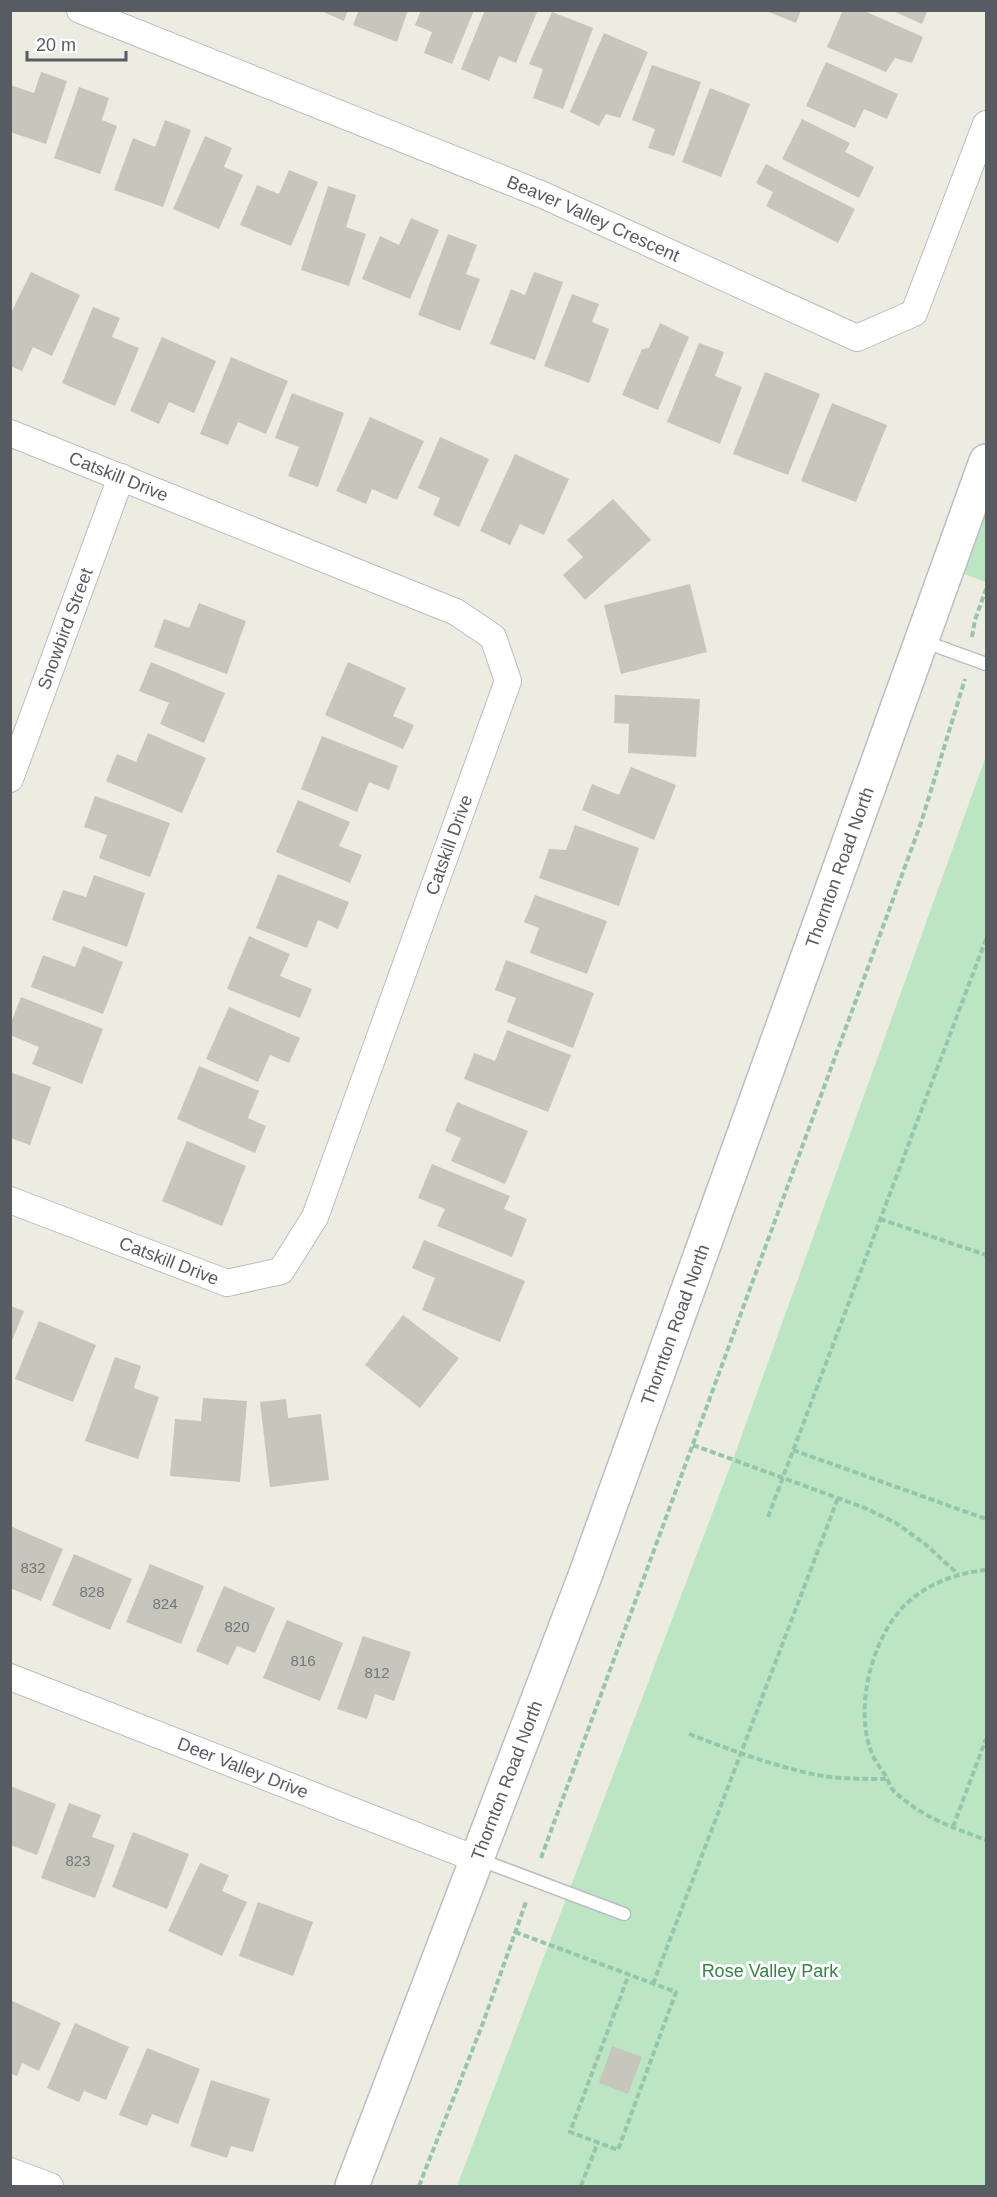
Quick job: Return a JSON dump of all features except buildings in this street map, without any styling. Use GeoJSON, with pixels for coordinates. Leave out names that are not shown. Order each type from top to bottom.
{"type":"FeatureCollection","features":[{"type":"Feature","properties":{"kind":"main road","name":"Thornton Road North"},"geometry":{"type":"LineString","coordinates":[[352,2187],[585,1576],[987,461]]}},
{"type":"Feature","properties":{"kind":"street","name":"Beaver Valley Crescent"},"geometry":{"type":"LineString","coordinates":[[80,10],[543,195],[857,338],[914,313],[987,124]]}},
{"type":"Feature","properties":{"kind":"street","name":"Catskill Drive"},"geometry":{"type":"LineString","coordinates":[[10,433],[456,612],[493,637],[508,681],[315,1217],[281,1270],[227,1283],[10,1200]]}},
{"type":"Feature","properties":{"kind":"street","name":"Snowbird Street"},"geometry":{"type":"LineString","coordinates":[[10,779],[121,477]]}},
{"type":"Feature","properties":{"kind":"street","name":"Deer Valley Drive"},"geometry":{"type":"LineString","coordinates":[[10,1677],[476,1858]]}},
{"type":"Feature","properties":{"kind":"street"},"geometry":{"type":"LineString","coordinates":[[10,2171],[50,2187]]}},
{"type":"Feature","properties":{"kind":"lane"},"geometry":{"type":"LineString","coordinates":[[922,640],[987,664]]}},
{"type":"Feature","properties":{"kind":"lane"},"geometry":{"type":"LineString","coordinates":[[476,1858],[624,1914]]}},
{"type":"Feature","properties":{"kind":"path"},"geometry":{"type":"LineString","coordinates":[[541,1860],[921,823],[961,695],[975,620],[987,589]]}},
{"type":"Feature","properties":{"kind":"path"},"geometry":{"type":"LineString","coordinates":[[768,1517],[987,939]]}},
{"type":"Feature","properties":{"kind":"path"},"geometry":{"type":"LineString","coordinates":[[880,1219],[987,1255]]}},
{"type":"Feature","properties":{"kind":"path"},"geometry":{"type":"LineString","coordinates":[[693,1444],[838,1498],[896,1523],[925,1544],[958,1574]]}},
{"type":"Feature","properties":{"kind":"path"},"geometry":{"type":"LineString","coordinates":[[793,1450],[987,1519]]}},
{"type":"Feature","properties":{"kind":"path"},"geometry":{"type":"LineString","coordinates":[[653,1984],[838,1498]]}},
{"type":"Feature","properties":{"kind":"path"},"geometry":{"type":"LineString","coordinates":[[987,1570],[958,1574],[930,1586],[904,1606],[887,1628],[875,1654],[866,1688],[865,1719],[872,1755],[892,1789],[917,1810],[953,1827],[987,1839]]}},
{"type":"Feature","properties":{"kind":"path"},"geometry":{"type":"LineString","coordinates":[[689,1734],[741,1753],[817,1774],[842,1778],[887,1779]]}},
{"type":"Feature","properties":{"kind":"path"},"geometry":{"type":"LineString","coordinates":[[953,1827],[987,1739]]}},
{"type":"Feature","properties":{"kind":"path"},"geometry":{"type":"LineString","coordinates":[[419,2187],[483,2023],[526,1901]]}},
{"type":"Feature","properties":{"kind":"path"},"geometry":{"type":"LineString","coordinates":[[515,1932],[629,1974],[653,1984],[676,1992],[618,2150],[570,2132],[629,1974]]}},
{"type":"Feature","properties":{"kind":"path"},"geometry":{"type":"LineString","coordinates":[[581,2187],[598,2142]]}},
{"type":"Feature","properties":{"kind":"green space"},"geometry":{"type":"Polygon","coordinates":[[[986,512],[986,582],[964,574],[986,512]]]}},
{"type":"Feature","properties":{"kind":"green space","name":"Rose Valley Park"},"geometry":{"type":"Polygon","coordinates":[[[986,756],[986,2186],[457,2186],[739,1443],[986,756]]]}}]}
